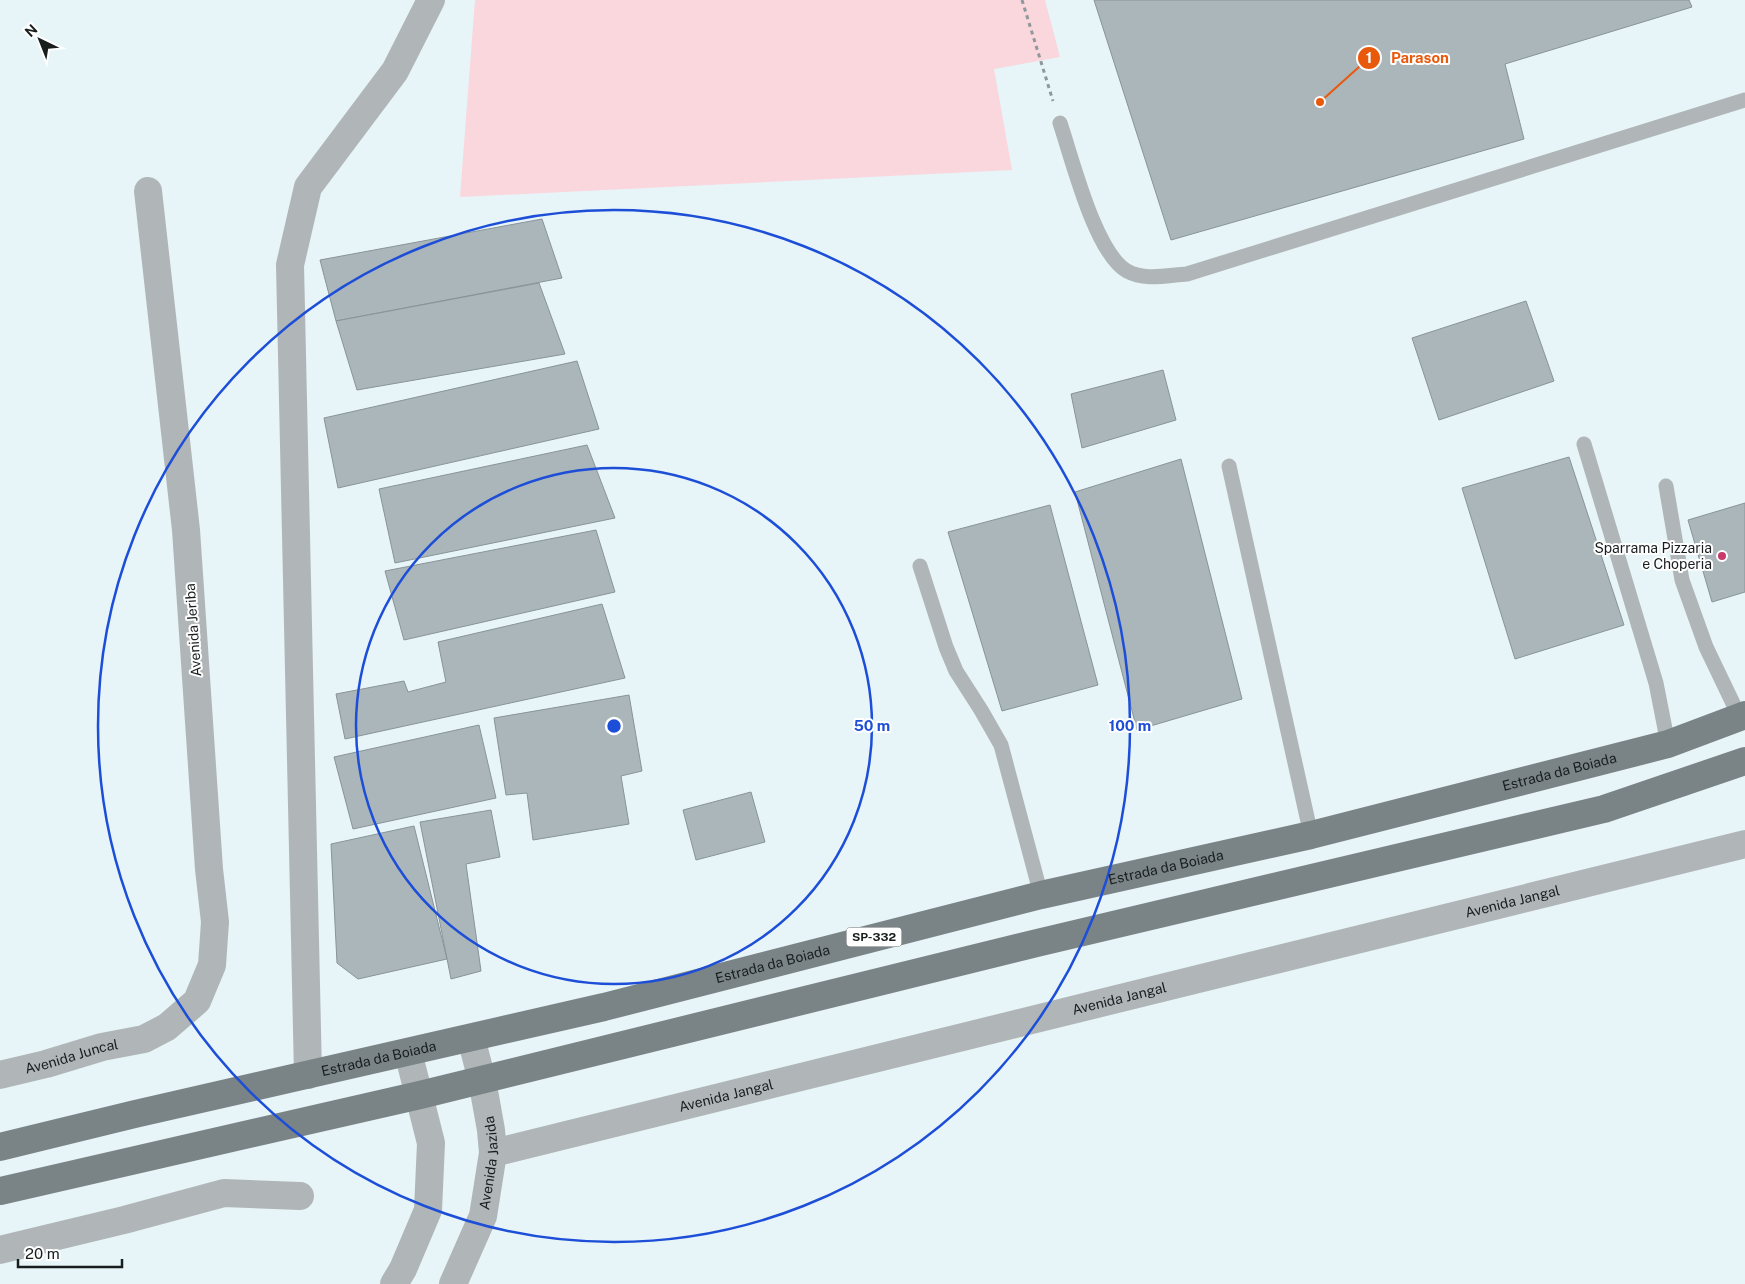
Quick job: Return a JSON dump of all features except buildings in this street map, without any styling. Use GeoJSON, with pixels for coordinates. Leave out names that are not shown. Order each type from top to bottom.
{"type":"FeatureCollection","features":[{"type":"Feature","properties":{"kind":"main road","name":"Estrada da Boiada"},"geometry":{"type":"LineString","coordinates":[[0,1147],[613,1004],[1041,895],[1311,835],[1668,744],[1743,717]]}},
{"type":"Feature","properties":{"kind":"main road"},"geometry":{"type":"LineString","coordinates":[[0,1191],[420,1095],[1037,943],[1604,809],[1745,761]]}},
{"type":"Feature","properties":{"kind":"street"},"geometry":{"type":"LineString","coordinates":[[308,1075],[290,265],[308,187],[396,70],[431,0]]}},
{"type":"Feature","properties":{"kind":"street","name":"Avenida Jeriba"},"geometry":{"type":"LineString","coordinates":[[144,1039],[167,1027],[197,1001],[212,965],[215,922],[209,869],[186,530],[148,191]]}},
{"type":"Feature","properties":{"kind":"street","name":"Avenida Jangal"},"geometry":{"type":"LineString","coordinates":[[493,1153],[1745,844]]}},
{"type":"Feature","properties":{"kind":"street","name":"Avenida Jazida"},"geometry":{"type":"LineString","coordinates":[[453,1284],[483,1216],[493,1153],[482,1080],[471,1038]]}},
{"type":"Feature","properties":{"kind":"street","name":"Avenida Juncal"},"geometry":{"type":"LineString","coordinates":[[0,1075],[46,1064],[102,1047],[144,1039]]}},
{"type":"Feature","properties":{"kind":"street"},"geometry":{"type":"LineString","coordinates":[[394,1284],[403,1269],[428,1210],[431,1143],[408,1052]]}},
{"type":"Feature","properties":{"kind":"street"},"geometry":{"type":"LineString","coordinates":[[0,1250],[124,1220],[224,1193],[300,1196]]}},
{"type":"Feature","properties":{"kind":"lane"},"geometry":{"type":"LineString","coordinates":[[1060,123],[1096,230],[1110,254],[1126,270],[1146,277],[1187,274],[1745,100]]}},
{"type":"Feature","properties":{"kind":"lane"},"geometry":{"type":"LineString","coordinates":[[1584,444],[1656,683],[1668,744]]}},
{"type":"Feature","properties":{"kind":"lane"},"geometry":{"type":"LineString","coordinates":[[1229,466],[1311,835]]}},
{"type":"Feature","properties":{"kind":"lane"},"geometry":{"type":"LineString","coordinates":[[1666,486],[1682,580],[1706,647],[1743,717]]}},
{"type":"Feature","properties":{"kind":"lane"},"geometry":{"type":"LineString","coordinates":[[920,566],[946,647],[956,671],[1001,745],[1041,895]]}},
{"type":"Feature","properties":{"kind":"path"},"geometry":{"type":"LineString","coordinates":[[1022,0],[1060,123]]}},
{"type":"Feature","properties":{"kind":"shaded area"},"geometry":{"type":"Polygon","coordinates":[[[475,0],[1045,0],[1060,57],[994,69],[1012,170],[460,197],[475,0]]]}},
{"type":"Feature","properties":{"kind":"place","name":"Parason"},"geometry":{"type":"Point","coordinates":[1320,102]}},
{"type":"Feature","properties":{"kind":"place","name":"Sparrama Pizzaria e Choperia"},"geometry":{"type":"Point","coordinates":[1722,556]}}]}
